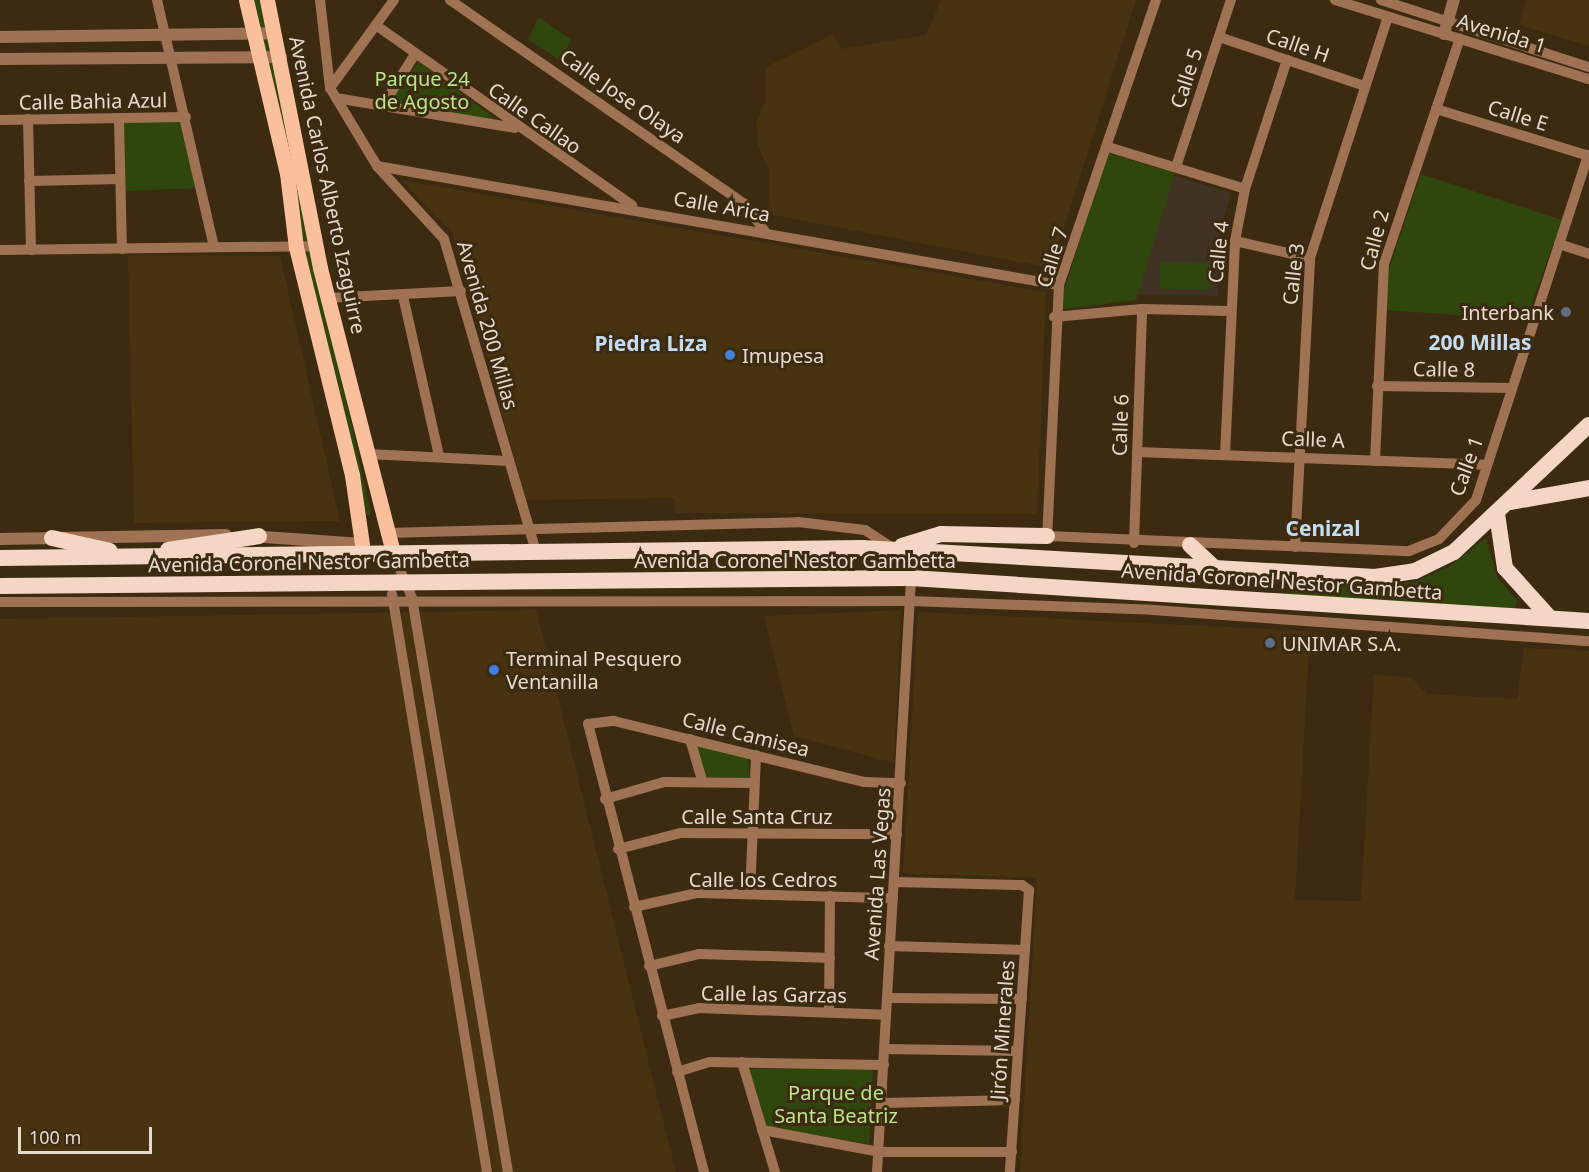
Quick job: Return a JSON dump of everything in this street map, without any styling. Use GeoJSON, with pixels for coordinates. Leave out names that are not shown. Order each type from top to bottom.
{"type":"FeatureCollection","features":[{"type":"Feature","properties":{"kind":"highway","name":"Avenida Coronel Nestor Gambetta"},"geometry":{"type":"LineString","coordinates":[[0,558],[536,550],[893,549],[1216,569],[1396,576],[1454,552],[1589,425]]}},
{"type":"Feature","properties":{"kind":"highway"},"geometry":{"type":"LineString","coordinates":[[1550,618],[1505,568],[1503,508],[1589,488]]}},
{"type":"Feature","properties":{"kind":"highway"},"geometry":{"type":"LineString","coordinates":[[893,549],[942,534],[1047,536]]}},
{"type":"Feature","properties":{"kind":"highway"},"geometry":{"type":"LineString","coordinates":[[145,557],[195,543],[259,536]]}},
{"type":"Feature","properties":{"kind":"highway"},"geometry":{"type":"LineString","coordinates":[[52,538],[125,557]]}},
{"type":"Feature","properties":{"kind":"highway"},"geometry":{"type":"LineString","coordinates":[[362,544],[393,553]]}},
{"type":"Feature","properties":{"kind":"highway"},"geometry":{"type":"LineString","coordinates":[[1190,545],[1216,569]]}},
{"type":"Feature","properties":{"kind":"highway","name":"Avenida Coronel Nestor Gambetta"},"geometry":{"type":"LineString","coordinates":[[0,586],[410,590],[911,578],[1581,620]]}},
{"type":"Feature","properties":{"kind":"highway"},"geometry":{"type":"LineString","coordinates":[[1581,620],[1589,609]]}},
{"type":"Feature","properties":{"kind":"main road","name":"Avenida Carlos Alberto Izaguirre"},"geometry":{"type":"LineString","coordinates":[[246,0],[287,173],[296,247],[352,475],[362,544]]}},
{"type":"Feature","properties":{"kind":"main road","name":"Avenida Carlos Alberto Izaguirre"},"geometry":{"type":"LineString","coordinates":[[267,0],[281,57],[315,246],[386,533],[393,553]]}},
{"type":"Feature","properties":{"kind":"street"},"geometry":{"type":"LineString","coordinates":[[157,0],[186,117],[214,247]]}},
{"type":"Feature","properties":{"kind":"street","name":"Avenida 200 Millas"},"geometry":{"type":"LineString","coordinates":[[320,0],[330,88],[377,166],[444,239],[536,550]]}},
{"type":"Feature","properties":{"kind":"street"},"geometry":{"type":"LineString","coordinates":[[330,88],[394,0]]}},
{"type":"Feature","properties":{"kind":"street","name":"Calle Jose Olaya"},"geometry":{"type":"LineString","coordinates":[[450,0],[745,204],[765,232]]}},
{"type":"Feature","properties":{"kind":"street","name":"Calle 7"},"geometry":{"type":"LineString","coordinates":[[1047,536],[1054,317],[1059,285],[1156,0]]}},
{"type":"Feature","properties":{"kind":"street","name":"Calle 5"},"geometry":{"type":"LineString","coordinates":[[1176,167],[1232,0]]}},
{"type":"Feature","properties":{"kind":"street","name":"Avenida 1"},"geometry":{"type":"LineString","coordinates":[[1335,0],[1589,79]]}},
{"type":"Feature","properties":{"kind":"street","name":"Avenida 1"},"geometry":{"type":"LineString","coordinates":[[1381,0],[1589,67]]}},
{"type":"Feature","properties":{"kind":"street"},"geometry":{"type":"LineString","coordinates":[[1444,34],[1454,0]]}},
{"type":"Feature","properties":{"kind":"street","name":"Calle 3"},"geometry":{"type":"LineString","coordinates":[[1295,548],[1297,458],[1310,258],[1388,17]]}},
{"type":"Feature","properties":{"kind":"street","name":"Calle Callao"},"geometry":{"type":"LineString","coordinates":[[377,26],[516,128],[637,208]]}},
{"type":"Feature","properties":{"kind":"street"},"geometry":{"type":"LineString","coordinates":[[0,38],[166,38],[275,33]]}},
{"type":"Feature","properties":{"kind":"street","name":"Calle H"},"geometry":{"type":"LineString","coordinates":[[1219,37],[1365,86]]}},
{"type":"Feature","properties":{"kind":"street","name":"Calle 2"},"geometry":{"type":"LineString","coordinates":[[1375,461],[1384,264],[1460,38]]}},
{"type":"Feature","properties":{"kind":"street"},"geometry":{"type":"LineString","coordinates":[[382,107],[415,54]]}},
{"type":"Feature","properties":{"kind":"street"},"geometry":{"type":"LineString","coordinates":[[0,59],[281,57]]}},
{"type":"Feature","properties":{"kind":"street","name":"Calle 4"},"geometry":{"type":"LineString","coordinates":[[1225,455],[1235,241],[1245,189],[1287,60]]}},
{"type":"Feature","properties":{"kind":"street"},"geometry":{"type":"LineString","coordinates":[[336,98],[516,128]]}},
{"type":"Feature","properties":{"kind":"street","name":"Calle E"},"geometry":{"type":"LineString","coordinates":[[1436,109],[1588,156]]}},
{"type":"Feature","properties":{"kind":"street","name":"Calle Bahia Azul"},"geometry":{"type":"LineString","coordinates":[[0,120],[186,117]]}},
{"type":"Feature","properties":{"kind":"street"},"geometry":{"type":"LineString","coordinates":[[28,119],[32,250]]}},
{"type":"Feature","properties":{"kind":"street"},"geometry":{"type":"LineString","coordinates":[[119,119],[122,249]]}},
{"type":"Feature","properties":{"kind":"street"},"geometry":{"type":"LineString","coordinates":[[1107,147],[1245,189]]}},
{"type":"Feature","properties":{"kind":"street","name":"Calle 1"},"geometry":{"type":"LineString","coordinates":[[1047,536],[1134,543],[1409,551],[1439,539],[1472,508],[1588,156]]}},
{"type":"Feature","properties":{"kind":"street","name":"Calle Arica"},"geometry":{"type":"LineString","coordinates":[[377,166],[637,208],[1059,285]]}},
{"type":"Feature","properties":{"kind":"street"},"geometry":{"type":"LineString","coordinates":[[29,181],[120,179]]}},
{"type":"Feature","properties":{"kind":"street"},"geometry":{"type":"LineString","coordinates":[[604,203],[609,190]]}},
{"type":"Feature","properties":{"kind":"street"},"geometry":{"type":"LineString","coordinates":[[735,226],[745,204]]}},
{"type":"Feature","properties":{"kind":"street"},"geometry":{"type":"LineString","coordinates":[[1235,241],[1310,258]]}},
{"type":"Feature","properties":{"kind":"street"},"geometry":{"type":"LineString","coordinates":[[1558,244],[1589,254]]}},
{"type":"Feature","properties":{"kind":"street"},"geometry":{"type":"LineString","coordinates":[[0,250],[315,246]]}},
{"type":"Feature","properties":{"kind":"street"},"geometry":{"type":"LineString","coordinates":[[327,298],[403,296],[461,291]]}},
{"type":"Feature","properties":{"kind":"street"},"geometry":{"type":"LineString","coordinates":[[403,296],[439,456]]}},
{"type":"Feature","properties":{"kind":"street"},"geometry":{"type":"LineString","coordinates":[[1054,317],[1142,309],[1230,311]]}},
{"type":"Feature","properties":{"kind":"street","name":"Calle 6"},"geometry":{"type":"LineString","coordinates":[[1134,543],[1142,309]]}},
{"type":"Feature","properties":{"kind":"street","name":"Calle 8"},"geometry":{"type":"LineString","coordinates":[[1377,386],[1511,388]]}},
{"type":"Feature","properties":{"kind":"street","name":"Calle A"},"geometry":{"type":"LineString","coordinates":[[1137,452],[1487,465]]}},
{"type":"Feature","properties":{"kind":"street"},"geometry":{"type":"LineString","coordinates":[[368,453],[509,461]]}},
{"type":"Feature","properties":{"kind":"street"},"geometry":{"type":"LineString","coordinates":[[386,533],[798,522],[866,530],[893,549]]}},
{"type":"Feature","properties":{"kind":"street"},"geometry":{"type":"LineString","coordinates":[[0,539],[259,536],[362,544]]}},
{"type":"Feature","properties":{"kind":"street"},"geometry":{"type":"LineString","coordinates":[[393,553],[410,590],[508,1172]]}},
{"type":"Feature","properties":{"kind":"street","name":"Avenida Las Vegas"},"geometry":{"type":"LineString","coordinates":[[877,1172],[883,1104],[889,946],[901,783],[911,578]]}},
{"type":"Feature","properties":{"kind":"street"},"geometry":{"type":"LineString","coordinates":[[0,602],[391,590],[487,1172]]}},
{"type":"Feature","properties":{"kind":"street"},"geometry":{"type":"LineString","coordinates":[[410,590],[911,601],[1153,610],[1589,641]]}},
{"type":"Feature","properties":{"kind":"street","name":"Calle Camisea"},"geometry":{"type":"LineString","coordinates":[[605,799],[588,729],[591,722],[614,721],[864,782],[901,783]]}},
{"type":"Feature","properties":{"kind":"street"},"geometry":{"type":"LineString","coordinates":[[415,728],[434,725]]}},
{"type":"Feature","properties":{"kind":"street"},"geometry":{"type":"LineString","coordinates":[[690,739],[702,780]]}},
{"type":"Feature","properties":{"kind":"street"},"geometry":{"type":"LineString","coordinates":[[750,894],[756,754]]}},
{"type":"Feature","properties":{"kind":"street"},"geometry":{"type":"LineString","coordinates":[[704,1172],[605,799],[664,782],[702,780],[754,783]]}},
{"type":"Feature","properties":{"kind":"street","name":"Calle Santa Cruz"},"geometry":{"type":"LineString","coordinates":[[618,849],[681,833],[897,834]]}},
{"type":"Feature","properties":{"kind":"street","name":"Jirón Minerales"},"geometry":{"type":"LineString","coordinates":[[895,882],[1022,885],[1029,890],[1010,1172]]}},
{"type":"Feature","properties":{"kind":"street","name":"Calle los Cedros"},"geometry":{"type":"LineString","coordinates":[[634,907],[698,893],[893,898]]}},
{"type":"Feature","properties":{"kind":"street"},"geometry":{"type":"LineString","coordinates":[[829,1012],[830,896]]}},
{"type":"Feature","properties":{"kind":"street"},"geometry":{"type":"LineString","coordinates":[[889,946],[1025,950]]}},
{"type":"Feature","properties":{"kind":"street"},"geometry":{"type":"LineString","coordinates":[[649,966],[699,954],[830,957]]}},
{"type":"Feature","properties":{"kind":"street"},"geometry":{"type":"LineString","coordinates":[[887,998],[1022,999]]}},
{"type":"Feature","properties":{"kind":"street","name":"Calle las Garzas"},"geometry":{"type":"LineString","coordinates":[[662,1016],[699,1008],[886,1015]]}},
{"type":"Feature","properties":{"kind":"street"},"geometry":{"type":"LineString","coordinates":[[884,1049],[1018,1051]]}},
{"type":"Feature","properties":{"kind":"street"},"geometry":{"type":"LineString","coordinates":[[677,1072],[710,1062],[884,1065]]}},
{"type":"Feature","properties":{"kind":"street"},"geometry":{"type":"LineString","coordinates":[[742,1062],[775,1172]]}},
{"type":"Feature","properties":{"kind":"street"},"geometry":{"type":"LineString","coordinates":[[883,1104],[1015,1100]]}},
{"type":"Feature","properties":{"kind":"street"},"geometry":{"type":"LineString","coordinates":[[762,1130],[879,1152],[1012,1152]]}},
{"type":"Feature","properties":{"kind":"shaded area"},"geometry":{"type":"Polygon","coordinates":[[[941,0],[1136,0],[1051,268],[768,214],[770,172],[758,146],[756,123],[765,101],[766,67],[833,34],[842,49],[926,35],[941,0]]]}},
{"type":"Feature","properties":{"kind":"shaded area"},"geometry":{"type":"Polygon","coordinates":[[[1526,0],[1589,0],[1589,46],[1519,25],[1526,0]]]}},
{"type":"Feature","properties":{"kind":"shaded area"},"geometry":{"type":"Polygon","coordinates":[[[1174,176],[1231,193],[1219,234],[1218,296],[1137,294],[1174,176]]]}},
{"type":"Feature","properties":{"kind":"shaded area","name":"Imupesa"},"geometry":{"type":"Polygon","coordinates":[[[401,180],[1046,292],[1037,514],[675,513],[674,498],[526,500],[452,232],[401,180]]]}},
{"type":"Feature","properties":{"kind":"shaded area"},"geometry":{"type":"Polygon","coordinates":[[[128,255],[280,256],[340,521],[134,523],[128,255]]]}},
{"type":"Feature","properties":{"kind":"shaded area"},"geometry":{"type":"Polygon","coordinates":[[[536,610],[676,1172],[0,1172],[0,619],[536,610]]]}},
{"type":"Feature","properties":{"kind":"shaded area"},"geometry":{"type":"Polygon","coordinates":[[[901,610],[894,763],[794,736],[764,616],[901,610]]]}},
{"type":"Feature","properties":{"kind":"shaded area"},"geometry":{"type":"Polygon","coordinates":[[[918,612],[1310,631],[1295,900],[1361,901],[1374,674],[1412,678],[1427,694],[1517,699],[1524,648],[1589,651],[1589,1172],[1020,1172],[1037,878],[903,873],[918,612]]]}},
{"type":"Feature","properties":{"kind":"green space"},"geometry":{"type":"Polygon","coordinates":[[[252,0],[261,0],[371,515],[364,515],[305,264],[252,0]]]}},
{"type":"Feature","properties":{"kind":"green space"},"geometry":{"type":"Polygon","coordinates":[[[539,17],[571,40],[561,61],[528,39],[539,17]]]}},
{"type":"Feature","properties":{"kind":"green space","name":"Parque 24 de Agosto"},"geometry":{"type":"Polygon","coordinates":[[[419,62],[492,116],[493,120],[394,107],[389,99],[419,62]]]}},
{"type":"Feature","properties":{"kind":"green space"},"geometry":{"type":"Polygon","coordinates":[[[124,121],[183,122],[199,188],[125,191],[124,121]]]}},
{"type":"Feature","properties":{"kind":"green space"},"geometry":{"type":"Polygon","coordinates":[[[1107,153],[1175,173],[1136,300],[1058,310],[1107,153]]]}},
{"type":"Feature","properties":{"kind":"green space"},"geometry":{"type":"Polygon","coordinates":[[[1421,174],[1562,220],[1526,320],[1387,310],[1388,272],[1421,174]]]}},
{"type":"Feature","properties":{"kind":"green space"},"geometry":{"type":"Polygon","coordinates":[[[1160,262],[1210,263],[1210,290],[1160,289],[1160,262]]]}},
{"type":"Feature","properties":{"kind":"green space"},"geometry":{"type":"Polygon","coordinates":[[[1486,538],[1498,579],[1517,600],[1515,610],[1287,594],[1287,581],[1381,586],[1417,581],[1449,567],[1486,538]]]}},
{"type":"Feature","properties":{"kind":"green space"},"geometry":{"type":"Polygon","coordinates":[[[696,745],[749,758],[749,778],[701,777],[696,745]]]}},
{"type":"Feature","properties":{"kind":"green space","name":"Parque de Santa Beatriz"},"geometry":{"type":"Polygon","coordinates":[[[873,1068],[869,1144],[765,1126],[748,1069],[873,1068]]]}},
{"type":"Feature","properties":{"kind":"place","name":"Interbank"},"geometry":{"type":"Point","coordinates":[1566,312]}},
{"type":"Feature","properties":{"kind":"place","name":"Imupesa"},"geometry":{"type":"Point","coordinates":[730,355]}},
{"type":"Feature","properties":{"kind":"place","name":"UNIMAR S.A."},"geometry":{"type":"Point","coordinates":[1270,643]}},
{"type":"Feature","properties":{"kind":"place","name":"Terminal Pesquero Ventanilla"},"geometry":{"type":"Point","coordinates":[494,670]}},
{"type":"Feature","properties":{"kind":"district","name":"200 Millas"},"geometry":{"type":"Point","coordinates":[1480,342]}},
{"type":"Feature","properties":{"kind":"district","name":"Piedra Liza"},"geometry":{"type":"Point","coordinates":[651,343]}},
{"type":"Feature","properties":{"kind":"district","name":"Cenizal"},"geometry":{"type":"Point","coordinates":[1323,528]}}]}
